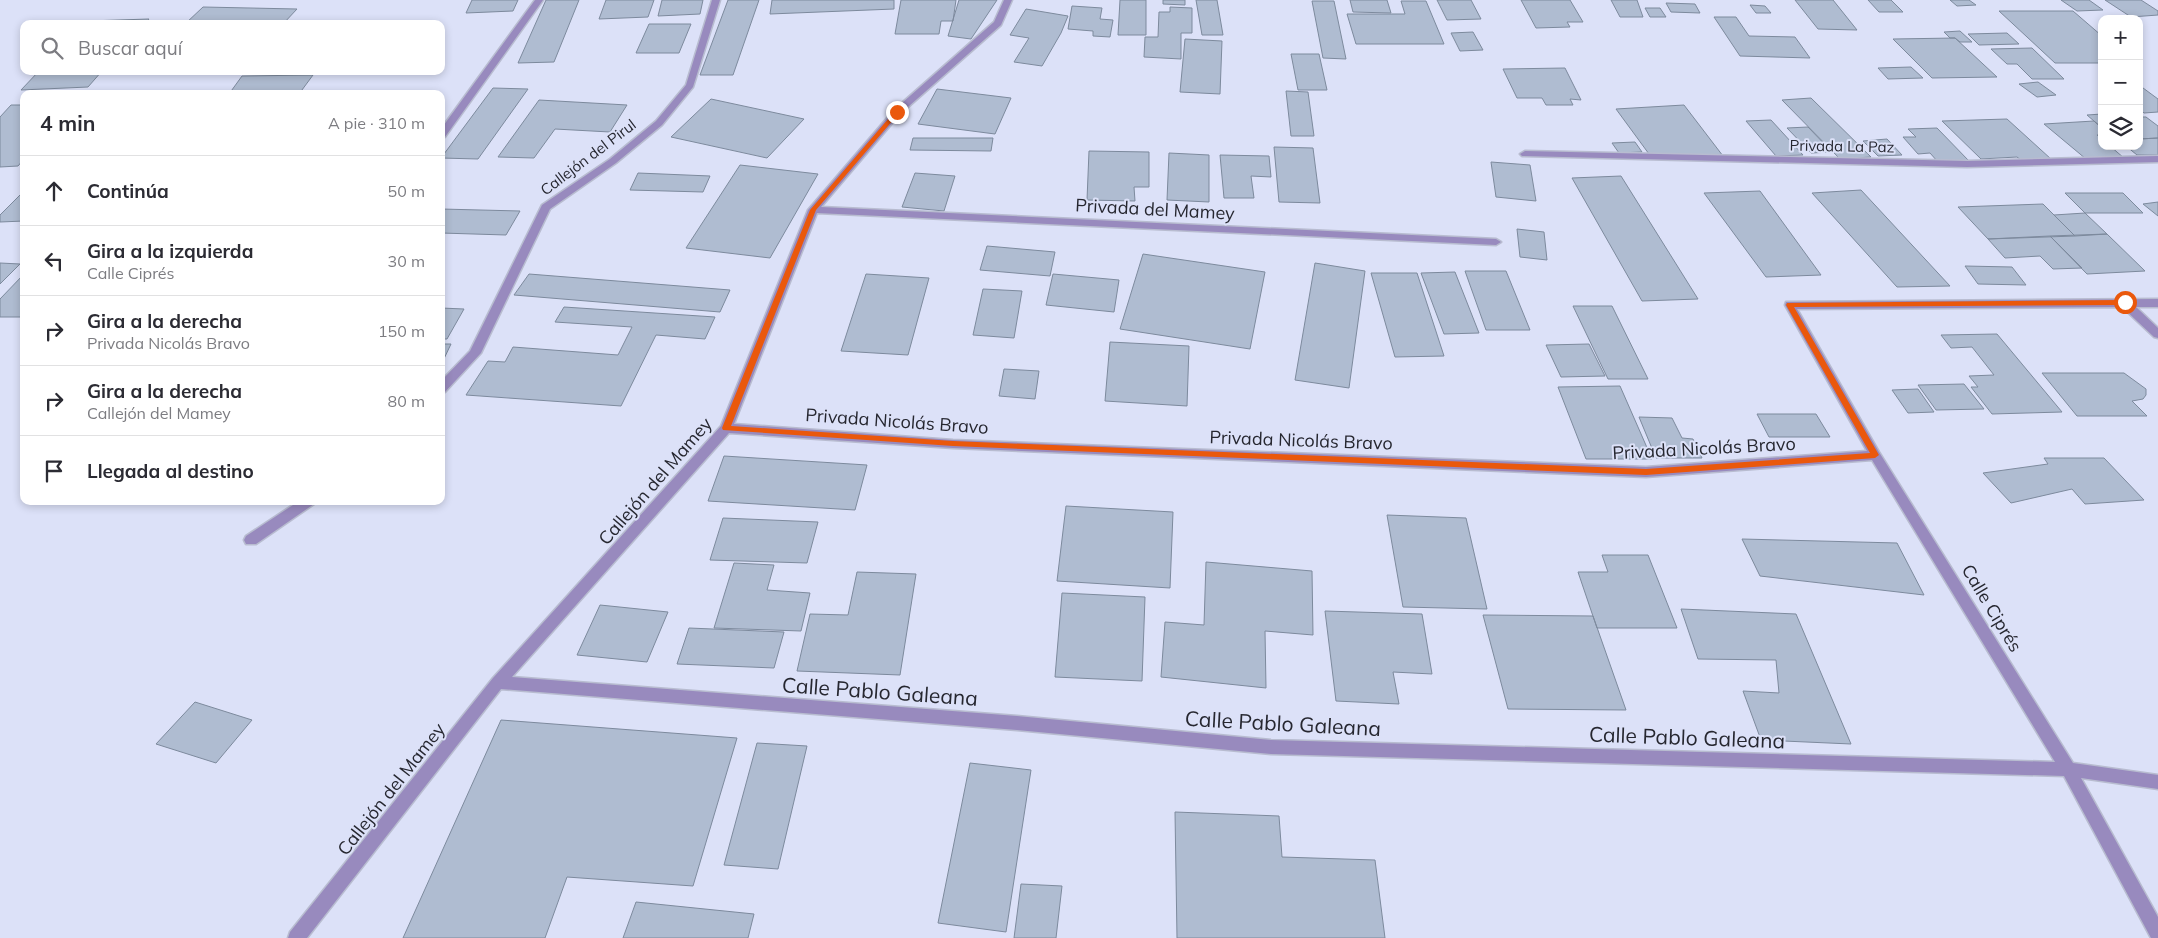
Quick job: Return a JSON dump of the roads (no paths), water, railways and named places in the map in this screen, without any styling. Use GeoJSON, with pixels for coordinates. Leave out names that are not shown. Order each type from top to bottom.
{"type":"FeatureCollection","features":[{"type":"Feature","properties":{"kind":"street"},"geometry":{"type":"LineString","coordinates":[[445,131],[539,0]]}},
{"type":"Feature","properties":{"kind":"street","name":"Callejón del Pirul"},"geometry":{"type":"LineString","coordinates":[[445,384],[475,354],[546,208],[660,122],[690,85],[716,0]]}},
{"type":"Feature","properties":{"kind":"street","name":"Callejón del Mamey"},"geometry":{"type":"LineString","coordinates":[[296,938],[498,682],[726,428],[813,210],[897,112],[998,23],[1008,0]]}},
{"type":"Feature","properties":{"kind":"street","name":"Privada La Paz"},"geometry":{"type":"LineString","coordinates":[[1525,154],[1967,164],[2158,159]]}},
{"type":"Feature","properties":{"kind":"street","name":"Privada del Mamey"},"geometry":{"type":"LineString","coordinates":[[813,210],[1496,242]]}},
{"type":"Feature","properties":{"kind":"street"},"geometry":{"type":"LineString","coordinates":[[2125,302],[2158,303]]}},
{"type":"Feature","properties":{"kind":"street"},"geometry":{"type":"LineString","coordinates":[[2125,302],[2158,334]]}},
{"type":"Feature","properties":{"kind":"street","name":"Calle Ciprés"},"geometry":{"type":"LineString","coordinates":[[2125,302],[1790,305],[1875,455],[2068,769],[2158,934]]}},
{"type":"Feature","properties":{"kind":"street","name":"Privada Nicolás Bravo"},"geometry":{"type":"LineString","coordinates":[[726,428],[953,444],[1646,472],[1875,455]]}},
{"type":"Feature","properties":{"kind":"street"},"geometry":{"type":"LineString","coordinates":[[251,540],[303,505]]}},
{"type":"Feature","properties":{"kind":"street","name":"Calle Pablo Galeana"},"geometry":{"type":"LineString","coordinates":[[498,682],[1017,723],[1271,747],[2068,769],[2158,782]]}}]}
